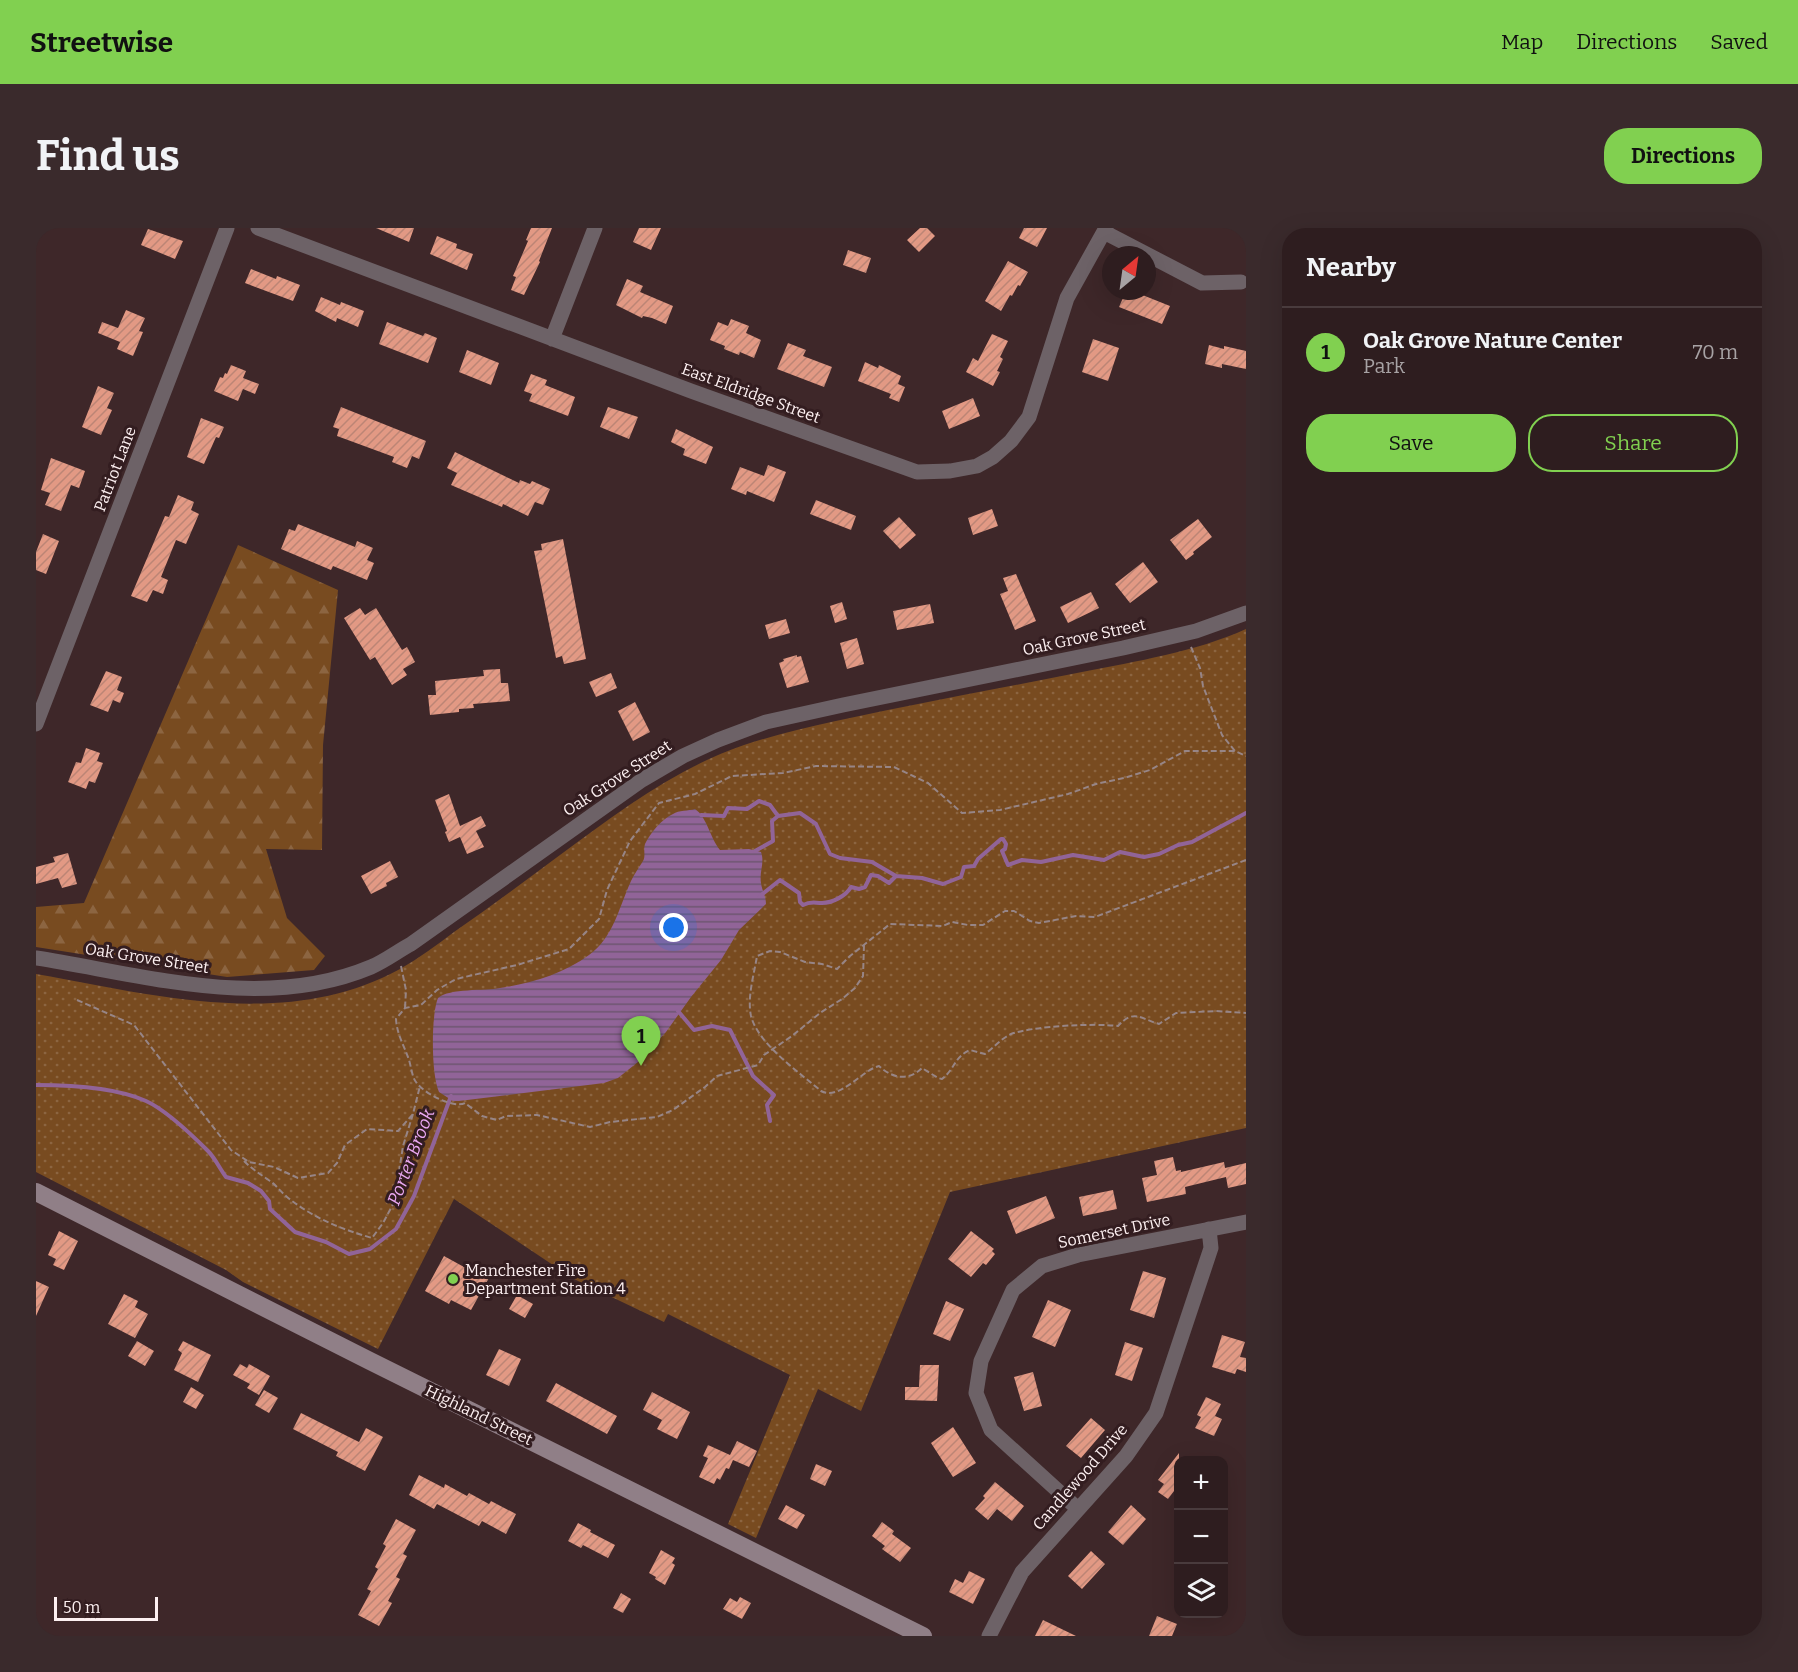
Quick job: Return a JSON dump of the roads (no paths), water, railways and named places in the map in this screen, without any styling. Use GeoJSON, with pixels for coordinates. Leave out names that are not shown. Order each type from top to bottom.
{"type":"FeatureCollection","features":[{"type":"Feature","properties":{"kind":"main road","name":"Highland Street"},"geometry":{"type":"LineString","coordinates":[[36,1192],[923,1636]]}},
{"type":"Feature","properties":{"kind":"street","name":"Patriot Lane"},"geometry":{"type":"LineString","coordinates":[[36,724],[227,228]]}},
{"type":"Feature","properties":{"kind":"street","name":"East Eldridge Street"},"geometry":{"type":"LineString","coordinates":[[258,228],[552,339],[917,472],[977,466],[993,458],[1011,441],[1029,417],[1067,298],[1105,230]]}},
{"type":"Feature","properties":{"kind":"street"},"geometry":{"type":"LineString","coordinates":[[552,339],[595,228]]}},
{"type":"Feature","properties":{"kind":"street"},"geometry":{"type":"LineString","coordinates":[[1105,230],[1202,283],[1241,282]]}},
{"type":"Feature","properties":{"kind":"street","name":"Oak Grove Street"},"geometry":{"type":"LineString","coordinates":[[36,958],[167,982],[227,988],[275,988],[326,981],[372,967],[397,952],[468,905],[642,780],[683,756],[718,740],[766,722],[810,712],[1190,633],[1246,612]]}},
{"type":"Feature","properties":{"kind":"street","name":"Somerset Drive"},"geometry":{"type":"LineString","coordinates":[[1078,1509],[991,1430],[976,1394],[981,1361],[1013,1290],[1042,1266],[1078,1255],[1246,1222]]}},
{"type":"Feature","properties":{"kind":"street","name":"Candlewood Drive"},"geometry":{"type":"LineString","coordinates":[[989,1636],[1022,1572],[1126,1456],[1156,1413],[1211,1248],[1209,1229]]}},
{"type":"Feature","properties":{"kind":"waterway"},"geometry":{"type":"LineString","coordinates":[[701,815],[724,816],[728,808],[747,809],[759,801],[770,805],[778,816]]}},
{"type":"Feature","properties":{"kind":"waterway"},"geometry":{"type":"LineString","coordinates":[[755,851],[773,841],[772,821],[778,816],[800,813],[816,824],[830,854],[840,858],[872,862],[896,876],[922,878],[943,884],[961,877],[964,867],[974,866],[978,859],[1001,839],[1006,844],[1002,851],[1008,865],[1022,860],[1041,862],[1073,855],[1104,860],[1120,852],[1144,857],[1192,842],[1246,813]]}},
{"type":"Feature","properties":{"kind":"waterway"},"geometry":{"type":"LineString","coordinates":[[760,896],[780,880],[799,893],[800,902],[803,905],[826,903],[842,896],[851,887],[859,889],[865,887],[871,875],[878,876],[889,883],[896,876]]}},
{"type":"Feature","properties":{"kind":"waterway"},"geometry":{"type":"LineString","coordinates":[[678,1011],[694,1030],[712,1026],[730,1030],[753,1076],[774,1095],[767,1105],[770,1121]]}},
{"type":"Feature","properties":{"kind":"waterway","name":"Porter Brook"},"geometry":{"type":"LineString","coordinates":[[36,1085],[78,1086],[107,1090],[134,1096],[154,1105],[178,1123],[208,1151],[226,1177],[248,1183],[261,1191],[269,1201],[270,1209],[295,1232],[326,1242],[349,1254],[370,1249],[396,1229],[414,1196],[451,1096]]}},
{"type":"Feature","properties":{"kind":"place","name":"Oak Grove Nature Center"},"geometry":{"type":"Point","coordinates":[641,1066]}},
{"type":"Feature","properties":{"kind":"place","name":"Manchester Fire Department Station 4"},"geometry":{"type":"Point","coordinates":[453,1279]}}]}
